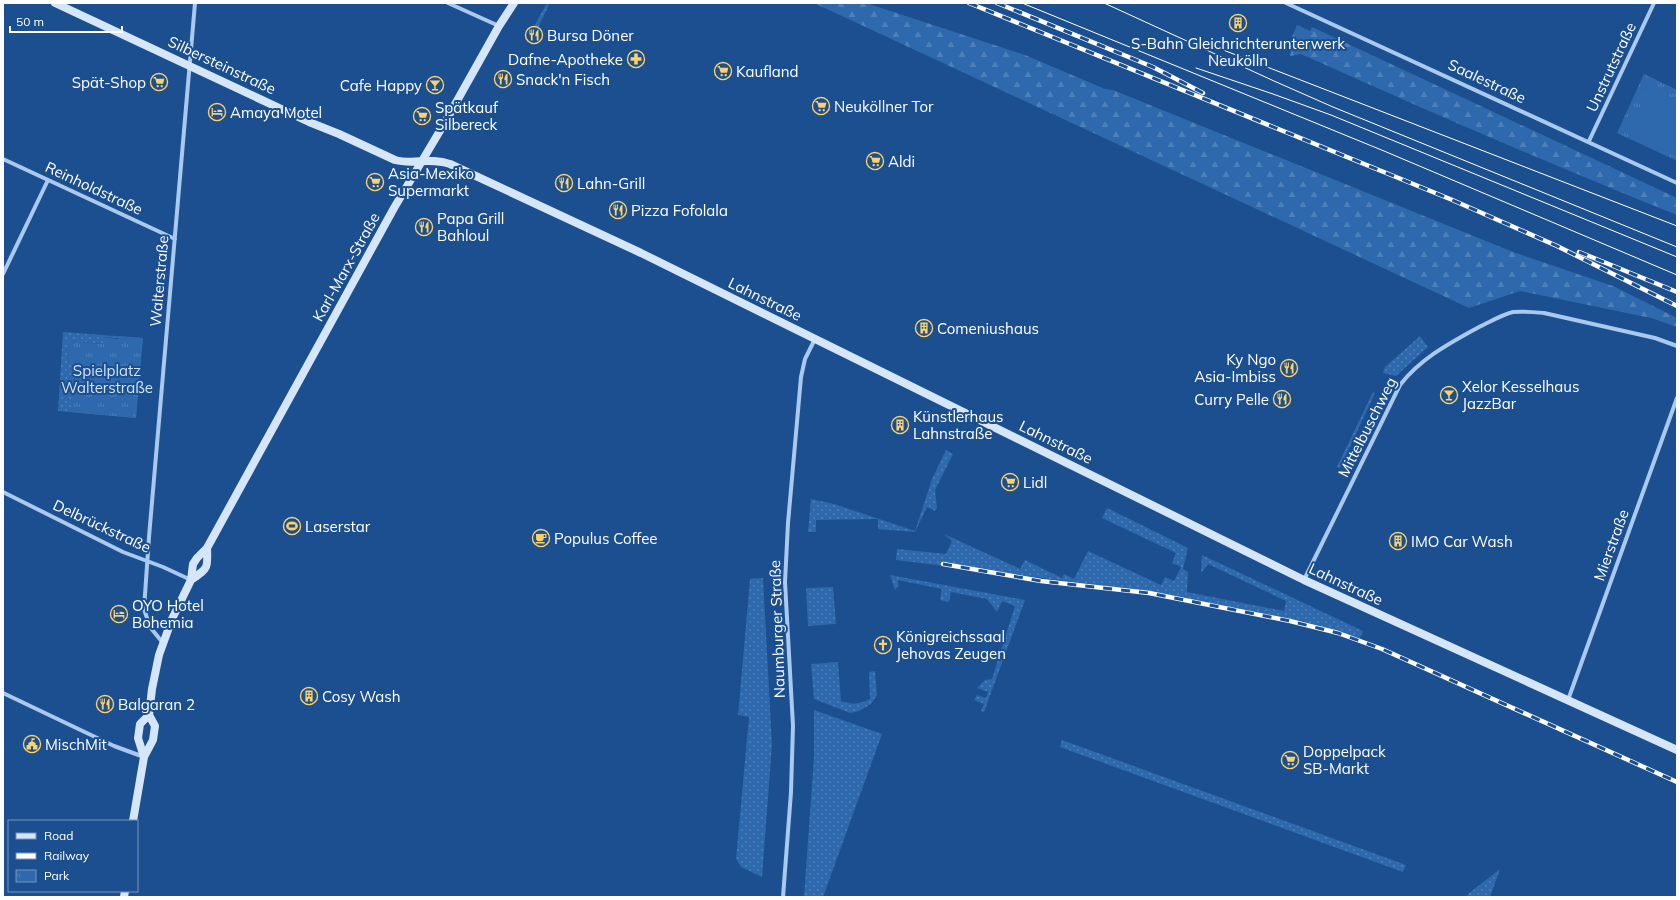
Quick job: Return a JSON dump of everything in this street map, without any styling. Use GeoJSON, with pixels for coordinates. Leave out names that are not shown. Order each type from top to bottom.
{"type":"FeatureCollection","features":[{"type":"Feature","properties":{"kind":"street","name":"Silbersteinstraße"},"geometry":{"type":"LineString","coordinates":[[55,3],[395,160],[403,162],[423,160]]}},
{"type":"Feature","properties":{"kind":"street","name":"Walterstraße"},"geometry":{"type":"LineString","coordinates":[[148,561],[148,537],[195,3]]}},
{"type":"Feature","properties":{"kind":"street"},"geometry":{"type":"LineString","coordinates":[[448,3],[499,26]]}},
{"type":"Feature","properties":{"kind":"street","name":"Karl-Marx-Straße"},"geometry":{"type":"LineString","coordinates":[[144,757],[138,738],[140,724],[149,715],[156,668],[163,643],[172,619],[192,580],[193,564],[207,548],[370,251],[499,26],[514,3]]}},
{"type":"Feature","properties":{"kind":"street","name":"Saalestraße"},"geometry":{"type":"LineString","coordinates":[[1286,3],[1589,141],[1677,183]]}},
{"type":"Feature","properties":{"kind":"street","name":"Unstrutstraße"},"geometry":{"type":"LineString","coordinates":[[1589,141],[1654,3]]}},
{"type":"Feature","properties":{"kind":"street","name":"Reinholdstraße"},"geometry":{"type":"LineString","coordinates":[[3,159],[175,239]]}},
{"type":"Feature","properties":{"kind":"street","name":"Lahnstraße"},"geometry":{"type":"LineString","coordinates":[[423,160],[438,160],[456,166],[641,253],[1304,580],[1677,750]]}},
{"type":"Feature","properties":{"kind":"street"},"geometry":{"type":"LineString","coordinates":[[3,274],[48,180]]}},
{"type":"Feature","properties":{"kind":"street","name":"Mittelbuschweg"},"geometry":{"type":"LineString","coordinates":[[1304,580],[1400,385],[1405,378],[1443,346],[1500,316],[1512,312],[1525,311],[1544,313],[1655,338],[1677,346]]}},
{"type":"Feature","properties":{"kind":"street","name":"Naumburger Straße"},"geometry":{"type":"LineString","coordinates":[[782,897],[791,785],[793,726],[785,601],[787,540],[801,377],[805,359],[814,339]]}},
{"type":"Feature","properties":{"kind":"street","name":"Mierstraße"},"geometry":{"type":"LineString","coordinates":[[1568,700],[1677,398]]}},
{"type":"Feature","properties":{"kind":"street","name":"Delbrückstraße"},"geometry":{"type":"LineString","coordinates":[[3,492],[123,552],[192,580]]}},
{"type":"Feature","properties":{"kind":"street","name":"Karl-Marx-Straße"},"geometry":{"type":"LineString","coordinates":[[192,580],[205,570],[208,564],[207,548]]}},
{"type":"Feature","properties":{"kind":"street"},"geometry":{"type":"LineString","coordinates":[[148,561],[144,609],[150,627],[163,643]]}},
{"type":"Feature","properties":{"kind":"street"},"geometry":{"type":"LineString","coordinates":[[3,693],[114,746],[144,757]]}},
{"type":"Feature","properties":{"kind":"street","name":"Karl-Marx-Straße"},"geometry":{"type":"LineString","coordinates":[[133,820],[144,757],[153,740],[155,726],[149,715]]}},
{"type":"Feature","properties":{"kind":"green space"},"geometry":{"type":"Polygon","coordinates":[[[547,3],[550,3],[536,32],[532,30],[547,3]]]}},
{"type":"Feature","properties":{"kind":"green space"},"geometry":{"type":"Polygon","coordinates":[[[814,3],[866,3],[1025,55],[1105,89],[1113,90],[1513,252],[1613,286],[1677,318],[1677,327],[1651,318],[1520,291],[1469,308],[814,3]]]}},
{"type":"Feature","properties":{"kind":"green space"},"geometry":{"type":"Polygon","coordinates":[[[1297,25],[1310,31],[1312,27],[1677,198],[1677,215],[1394,96],[1301,54],[1290,56],[1292,37],[1297,25]]]}},
{"type":"Feature","properties":{"kind":"green space"},"geometry":{"type":"Polygon","coordinates":[[[1644,74],[1677,90],[1677,161],[1617,133],[1644,74]]]}},
{"type":"Feature","properties":{"kind":"green space"},"geometry":{"type":"Polygon","coordinates":[[[1649,89],[1677,102],[1677,157],[1628,134],[1649,89]]]}},
{"type":"Feature","properties":{"kind":"green space"},"geometry":{"type":"Polygon","coordinates":[[[63,332],[143,338],[138,340],[104,337],[103,344],[70,341],[68,363],[76,365],[73,387],[136,418],[58,411],[63,332]]]}},
{"type":"Feature","properties":{"kind":"green space","name":"Spielplatz Walterstraße"},"geometry":{"type":"Polygon","coordinates":[[[119,336],[143,338],[136,418],[71,412],[76,365],[68,364],[70,341],[103,344],[103,337],[118,339],[119,336]]]}},
{"type":"Feature","properties":{"kind":"green space"},"geometry":{"type":"Polygon","coordinates":[[[1420,336],[1428,347],[1396,376],[1383,373],[1385,367],[1420,336]]]}},
{"type":"Feature","properties":{"kind":"green space"},"geometry":{"type":"Polygon","coordinates":[[[99,374],[134,377],[132,396],[98,393],[99,374]]]}},
{"type":"Feature","properties":{"kind":"green space"},"geometry":{"type":"Polygon","coordinates":[[[1373,392],[1375,393],[1340,468],[1337,467],[1373,392]]]}},
{"type":"Feature","properties":{"kind":"green space"},"geometry":{"type":"Polygon","coordinates":[[[1381,397],[1383,399],[1348,471],[1344,470],[1381,397]]]}},
{"type":"Feature","properties":{"kind":"green space"},"geometry":{"type":"Polygon","coordinates":[[[946,450],[953,454],[935,490],[937,508],[935,511],[927,507],[915,532],[878,529],[878,519],[816,520],[816,532],[808,532],[811,499],[834,504],[915,531],[932,479],[946,450]]]}},
{"type":"Feature","properties":{"kind":"green space"},"geometry":{"type":"Polygon","coordinates":[[[1107,508],[1188,548],[1183,569],[1188,572],[1187,592],[1284,611],[1286,601],[1208,564],[1201,573],[1202,555],[1363,631],[1360,638],[1303,621],[1148,591],[896,560],[897,549],[946,554],[952,541],[944,534],[1020,569],[1025,560],[1062,578],[1064,574],[1074,579],[1088,551],[1161,585],[1165,577],[1174,581],[1181,567],[1172,563],[1176,553],[1102,518],[1107,508]]]}},
{"type":"Feature","properties":{"kind":"green space"},"geometry":{"type":"Polygon","coordinates":[[[890,575],[1025,600],[984,712],[981,711],[984,704],[974,700],[977,695],[986,698],[988,692],[977,688],[985,680],[992,679],[1015,606],[1002,601],[997,612],[987,599],[951,592],[949,602],[940,600],[942,589],[898,580],[898,586],[895,590],[890,575]]]}},
{"type":"Feature","properties":{"kind":"green space"},"geometry":{"type":"Polygon","coordinates":[[[763,578],[772,745],[762,877],[741,867],[736,859],[749,717],[738,715],[750,579],[763,578]]]}},
{"type":"Feature","properties":{"kind":"green space"},"geometry":{"type":"Polygon","coordinates":[[[833,587],[836,624],[808,626],[806,588],[833,587]]]}},
{"type":"Feature","properties":{"kind":"green space"},"geometry":{"type":"Polygon","coordinates":[[[838,662],[841,701],[849,703],[863,702],[870,699],[869,672],[875,671],[877,695],[871,704],[859,711],[850,713],[814,699],[811,664],[838,662]]]}},
{"type":"Feature","properties":{"kind":"green space"},"geometry":{"type":"Polygon","coordinates":[[[814,710],[882,734],[823,897],[804,897],[814,757],[814,710]]]}},
{"type":"Feature","properties":{"kind":"green space"},"geometry":{"type":"Polygon","coordinates":[[[1062,740],[1406,865],[1403,872],[1060,747],[1062,740]]]}},
{"type":"Feature","properties":{"kind":"green space"},"geometry":{"type":"Polygon","coordinates":[[[1500,869],[1490,897],[1467,897],[1468,894],[1500,869]]]}},
{"type":"Feature","properties":{"kind":"tram line"},"geometry":{"type":"LineString","coordinates":[[1022,3],[1384,151],[1677,275]]}},
{"type":"Feature","properties":{"kind":"tram line"},"geometry":{"type":"LineString","coordinates":[[1104,3],[1333,107],[1677,247]]}},
{"type":"Feature","properties":{"kind":"tram line"},"geometry":{"type":"LineString","coordinates":[[1200,41],[1677,226]]}},
{"type":"Feature","properties":{"kind":"tram line"},"geometry":{"type":"LineString","coordinates":[[1196,68],[1331,115],[1677,257]]}},
{"type":"Feature","properties":{"kind":"railway"},"geometry":{"type":"LineString","coordinates":[[969,3],[1450,199],[1557,246],[1677,306]]}},
{"type":"Feature","properties":{"kind":"railway"},"geometry":{"type":"LineString","coordinates":[[997,3],[1153,67],[1203,93]]}},
{"type":"Feature","properties":{"kind":"railway"},"geometry":{"type":"LineString","coordinates":[[1579,252],[1677,292]]}},
{"type":"Feature","properties":{"kind":"railway"},"geometry":{"type":"LineString","coordinates":[[943,564],[1041,581],[1149,593],[1290,621],[1338,633],[1382,649],[1677,782]]}},
{"type":"Feature","properties":{"kind":"place","name":"S-Bahn Gleichrichterunterwerk Neukölln"},"geometry":{"type":"Point","coordinates":[1238,23]}},
{"type":"Feature","properties":{"kind":"place","name":"Bursa Döner"},"geometry":{"type":"Point","coordinates":[534,35]}},
{"type":"Feature","properties":{"kind":"place","name":"Dafne-Apotheke"},"geometry":{"type":"Point","coordinates":[636,59]}},
{"type":"Feature","properties":{"kind":"place","name":"Kaufland"},"geometry":{"type":"Point","coordinates":[723,71]}},
{"type":"Feature","properties":{"kind":"place","name":"Snack'n Fisch"},"geometry":{"type":"Point","coordinates":[503,79]}},
{"type":"Feature","properties":{"kind":"place","name":"Spät-Shop"},"geometry":{"type":"Point","coordinates":[159,82]}},
{"type":"Feature","properties":{"kind":"place","name":"Cafe Happy"},"geometry":{"type":"Point","coordinates":[435,85]}},
{"type":"Feature","properties":{"kind":"place","name":"Neuköllner Tor"},"geometry":{"type":"Point","coordinates":[821,106]}},
{"type":"Feature","properties":{"kind":"place","name":"Amaya Motel"},"geometry":{"type":"Point","coordinates":[217,112]}},
{"type":"Feature","properties":{"kind":"place","name":"Spätkauf Silbereck"},"geometry":{"type":"Point","coordinates":[422,116]}},
{"type":"Feature","properties":{"kind":"place","name":"Aldi"},"geometry":{"type":"Point","coordinates":[875,161]}},
{"type":"Feature","properties":{"kind":"place","name":"Asia-Mexiko Supermarkt"},"geometry":{"type":"Point","coordinates":[375,182]}},
{"type":"Feature","properties":{"kind":"place","name":"Lahn-Grill"},"geometry":{"type":"Point","coordinates":[564,183]}},
{"type":"Feature","properties":{"kind":"place","name":"Pizza Fofolala"},"geometry":{"type":"Point","coordinates":[618,210]}},
{"type":"Feature","properties":{"kind":"place","name":"Papa Grill Bahloul"},"geometry":{"type":"Point","coordinates":[424,227]}},
{"type":"Feature","properties":{"kind":"place","name":"Comeniushaus"},"geometry":{"type":"Point","coordinates":[924,328]}},
{"type":"Feature","properties":{"kind":"place","name":"Ky Ngo Asia-Imbiss"},"geometry":{"type":"Point","coordinates":[1289,368]}},
{"type":"Feature","properties":{"kind":"place","name":"Xelor Kesselhaus JazzBar"},"geometry":{"type":"Point","coordinates":[1449,395]}},
{"type":"Feature","properties":{"kind":"place","name":"Curry Pelle"},"geometry":{"type":"Point","coordinates":[1282,399]}},
{"type":"Feature","properties":{"kind":"place","name":"Künstlerhaus Lahnstraße"},"geometry":{"type":"Point","coordinates":[900,425]}},
{"type":"Feature","properties":{"kind":"place","name":"Lidl"},"geometry":{"type":"Point","coordinates":[1010,482]}},
{"type":"Feature","properties":{"kind":"place","name":"Laserstar"},"geometry":{"type":"Point","coordinates":[292,526]}},
{"type":"Feature","properties":{"kind":"place","name":"Populus Coffee"},"geometry":{"type":"Point","coordinates":[541,538]}},
{"type":"Feature","properties":{"kind":"place","name":"IMO Car Wash"},"geometry":{"type":"Point","coordinates":[1398,541]}},
{"type":"Feature","properties":{"kind":"place","name":"OYO Hotel Bohemia"},"geometry":{"type":"Point","coordinates":[119,614]}},
{"type":"Feature","properties":{"kind":"place","name":"Königreichssaal Jehovas Zeugen"},"geometry":{"type":"Point","coordinates":[883,645]}},
{"type":"Feature","properties":{"kind":"place","name":"Cosy Wash"},"geometry":{"type":"Point","coordinates":[309,696]}},
{"type":"Feature","properties":{"kind":"place","name":"Balgaran 2"},"geometry":{"type":"Point","coordinates":[105,704]}},
{"type":"Feature","properties":{"kind":"place","name":"MischMit"},"geometry":{"type":"Point","coordinates":[32,744]}},
{"type":"Feature","properties":{"kind":"place","name":"Doppelpack SB-Markt"},"geometry":{"type":"Point","coordinates":[1290,760]}}]}
